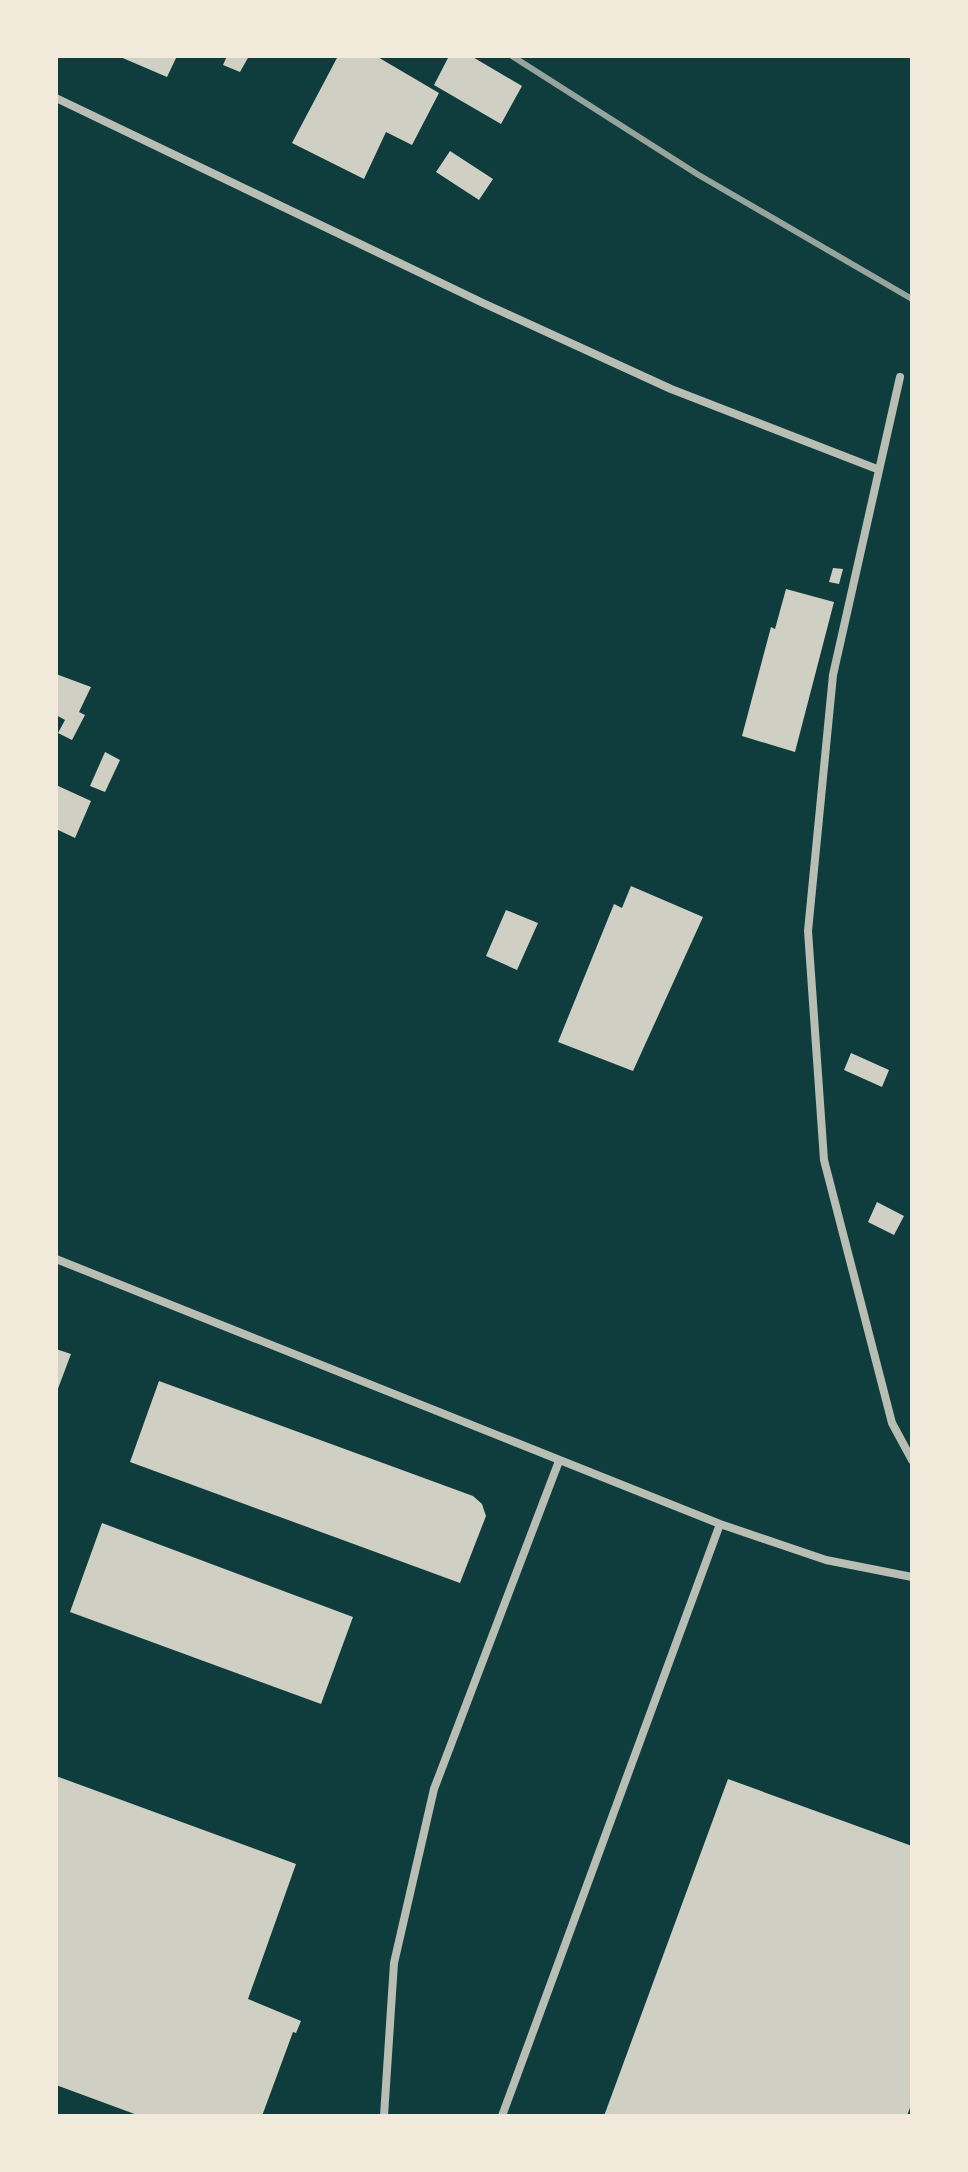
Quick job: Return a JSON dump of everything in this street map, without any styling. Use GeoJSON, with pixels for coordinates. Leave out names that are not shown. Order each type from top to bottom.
{"type":"FeatureCollection","features":[{"type":"Feature","properties":{"kind":"street"},"geometry":{"type":"LineString","coordinates":[[56,98],[671,389],[877,469]]}},
{"type":"Feature","properties":{"kind":"street"},"geometry":{"type":"LineString","coordinates":[[900,377],[833,675],[808,931],[824,1160],[892,1423],[912,1460]]}},
{"type":"Feature","properties":{"kind":"street"},"geometry":{"type":"LineString","coordinates":[[56,1259],[720,1524],[826,1560],[912,1577]]}},
{"type":"Feature","properties":{"kind":"street"},"geometry":{"type":"LineString","coordinates":[[384,2116],[394,1963],[434,1789],[559,1461]]}},
{"type":"Feature","properties":{"kind":"street"},"geometry":{"type":"LineString","coordinates":[[502,2116],[720,1524]]}},
{"type":"Feature","properties":{"kind":"building"},"geometry":{"type":"Polygon","coordinates":[[[118,56],[177,56],[167,77],[118,56]]]}},
{"type":"Feature","properties":{"kind":"building"},"geometry":{"type":"Polygon","coordinates":[[[227,56],[249,56],[240,72],[223,65],[227,56]]]}},
{"type":"Feature","properties":{"kind":"building"},"geometry":{"type":"Polygon","coordinates":[[[338,56],[376,56],[439,93],[412,145],[386,132],[364,179],[292,143],[338,56]]]}},
{"type":"Feature","properties":{"kind":"building"},"geometry":{"type":"Polygon","coordinates":[[[449,56],[471,56],[522,86],[501,124],[434,85],[449,56]]]}},
{"type":"Feature","properties":{"kind":"building"},"geometry":{"type":"Polygon","coordinates":[[[450,151],[493,179],[479,200],[436,172],[450,151]]]}},
{"type":"Feature","properties":{"kind":"building"},"geometry":{"type":"Polygon","coordinates":[[[833,568],[843,569],[839,584],[829,582],[833,568]]]}},
{"type":"Feature","properties":{"kind":"building"},"geometry":{"type":"Polygon","coordinates":[[[786,589],[834,602],[795,752],[742,736],[771,627],[775,629],[786,589]]]}},
{"type":"Feature","properties":{"kind":"building"},"geometry":{"type":"Polygon","coordinates":[[[56,674],[91,687],[79,712],[85,715],[72,740],[58,733],[65,720],[56,715],[56,674]]]}},
{"type":"Feature","properties":{"kind":"building"},"geometry":{"type":"Polygon","coordinates":[[[105,752],[120,760],[105,792],[90,786],[105,752]]]}},
{"type":"Feature","properties":{"kind":"building"},"geometry":{"type":"Polygon","coordinates":[[[56,785],[91,801],[75,838],[56,829],[56,785]]]}},
{"type":"Feature","properties":{"kind":"building"},"geometry":{"type":"Polygon","coordinates":[[[631,886],[703,917],[633,1071],[558,1042],[614,904],[622,908],[631,886]]]}},
{"type":"Feature","properties":{"kind":"building"},"geometry":{"type":"Polygon","coordinates":[[[506,910],[538,923],[517,970],[486,956],[506,910]]]}},
{"type":"Feature","properties":{"kind":"building"},"geometry":{"type":"Polygon","coordinates":[[[851,1053],[889,1070],[882,1087],[844,1070],[851,1053]]]}},
{"type":"Feature","properties":{"kind":"building"},"geometry":{"type":"Polygon","coordinates":[[[877,1202],[904,1216],[894,1235],[868,1222],[877,1202]]]}},
{"type":"Feature","properties":{"kind":"building"},"geometry":{"type":"Polygon","coordinates":[[[56,1349],[71,1354],[56,1394],[56,1349]]]}},
{"type":"Feature","properties":{"kind":"building"},"geometry":{"type":"Polygon","coordinates":[[[159,1381],[473,1496],[482,1504],[486,1516],[460,1583],[130,1462],[159,1381]]]}},
{"type":"Feature","properties":{"kind":"building"},"geometry":{"type":"Polygon","coordinates":[[[102,1523],[353,1617],[321,1704],[70,1612],[102,1523]]]}},
{"type":"Feature","properties":{"kind":"building"},"geometry":{"type":"Polygon","coordinates":[[[56,1776],[296,1864],[248,1999],[301,2021],[296,2033],[293,2032],[262,2116],[140,2116],[56,2085],[56,1776]]]}},
{"type":"Feature","properties":{"kind":"building"},"geometry":{"type":"Polygon","coordinates":[[[728,1779],[912,1846],[912,2102],[907,2116],[604,2116],[728,1779]]]}},
{"type":"Feature","properties":{"kind":"railway"},"geometry":{"type":"LineString","coordinates":[[512,56],[697,174],[912,299]]}}]}
